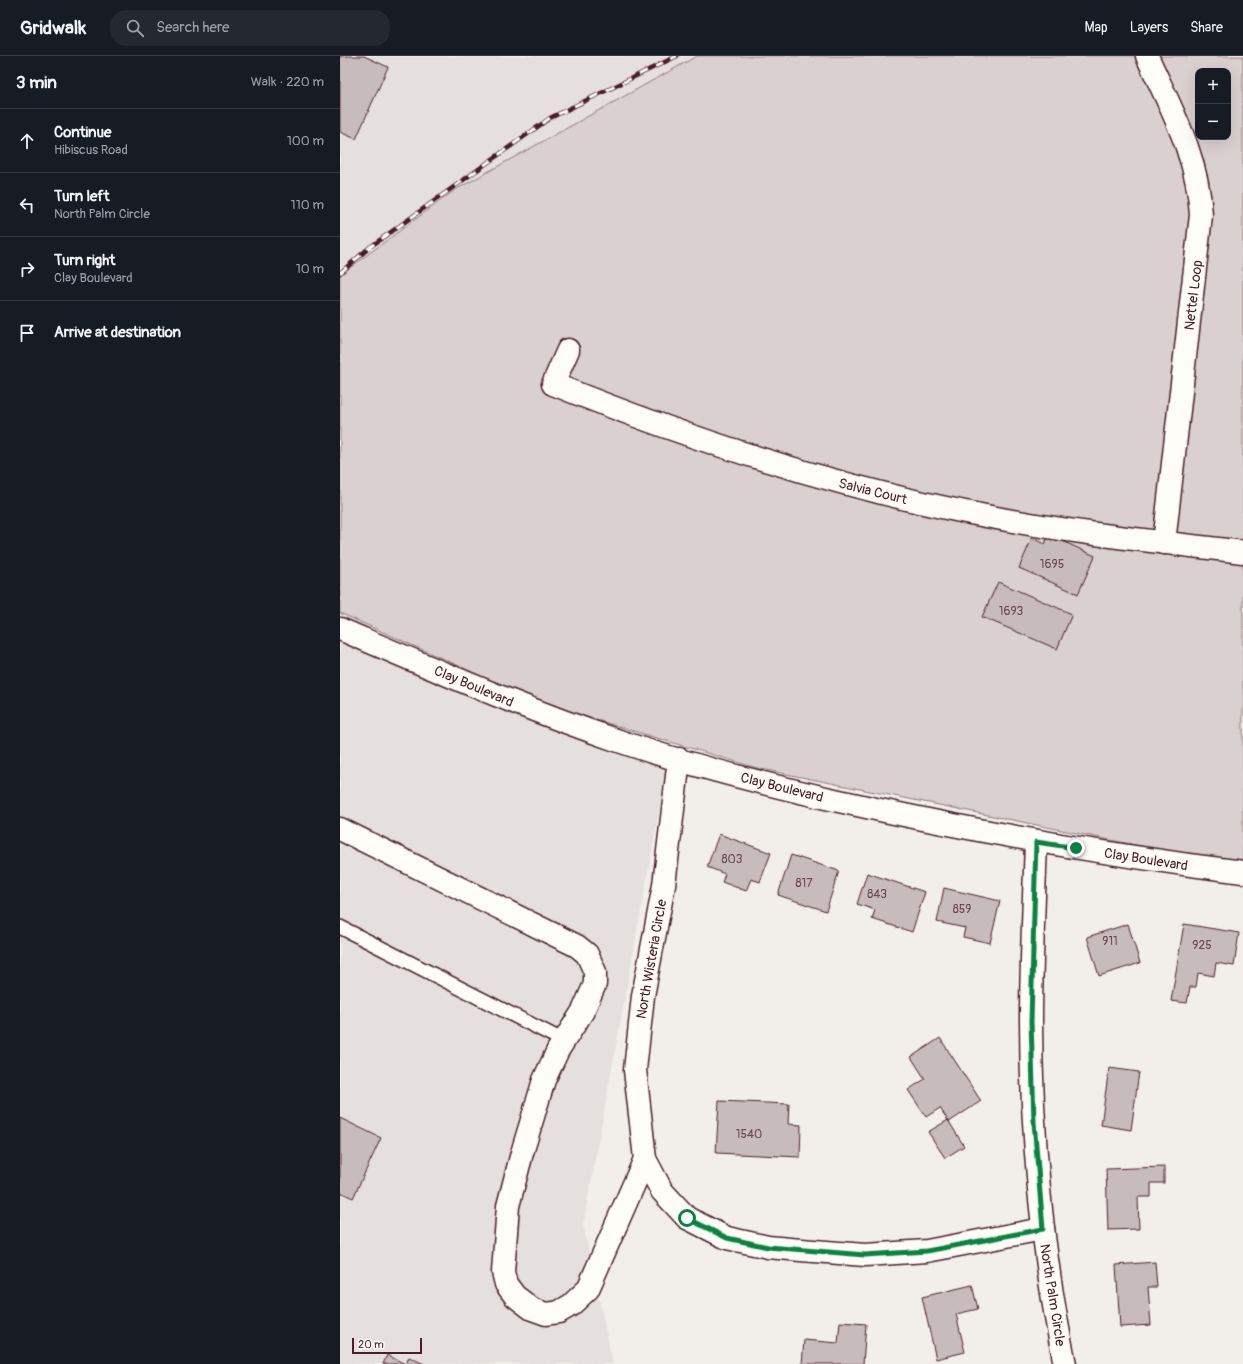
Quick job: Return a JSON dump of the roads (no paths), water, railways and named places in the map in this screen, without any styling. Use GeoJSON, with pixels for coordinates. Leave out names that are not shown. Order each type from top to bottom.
{"type":"FeatureCollection","features":[{"type":"Feature","properties":{"kind":"street","name":"Nettel Loop"},"geometry":{"type":"LineString","coordinates":[[1147,56],[1193,159],[1200,196],[1201,215],[1164,543]]}},
{"type":"Feature","properties":{"kind":"street","name":"Salvia Court"},"geometry":{"type":"LineString","coordinates":[[568,350],[553,384],[624,413],[769,462],[842,483],[991,517],[1067,530],[1243,552]]}},
{"type":"Feature","properties":{"kind":"street","name":"Clay Boulevard"},"geometry":{"type":"LineString","coordinates":[[340,629],[508,700],[617,741],[796,791],[919,819],[1036,842],[1243,872]]}},
{"type":"Feature","properties":{"kind":"street","name":"North Wisteria Circle"},"geometry":{"type":"LineString","coordinates":[[645,1159],[635,1070],[642,996],[664,885],[679,759]]}},
{"type":"Feature","properties":{"kind":"street"},"geometry":{"type":"LineString","coordinates":[[340,830],[519,916],[577,946],[587,954],[595,972],[595,984],[583,1011],[564,1041],[544,1080],[508,1206],[503,1272],[506,1284],[515,1296],[532,1309],[546,1314],[559,1312],[571,1305],[588,1289],[645,1159]]}},
{"type":"Feature","properties":{"kind":"street","name":"North Palm Circle"},"geometry":{"type":"LineString","coordinates":[[1036,842],[1031,1021],[1034,1122],[1043,1229],[1065,1364]]}},
{"type":"Feature","properties":{"kind":"street"},"geometry":{"type":"LineString","coordinates":[[645,1159],[662,1191],[687,1218],[727,1238],[768,1247],[865,1255],[927,1251],[1043,1229]]}},
{"type":"Feature","properties":{"kind":"lane"},"geometry":{"type":"LineString","coordinates":[[340,927],[564,1041]]}},
{"type":"Feature","properties":{"kind":"railway"},"geometry":{"type":"LineString","coordinates":[[340,273],[370,247],[550,118],[677,56]]}}]}
